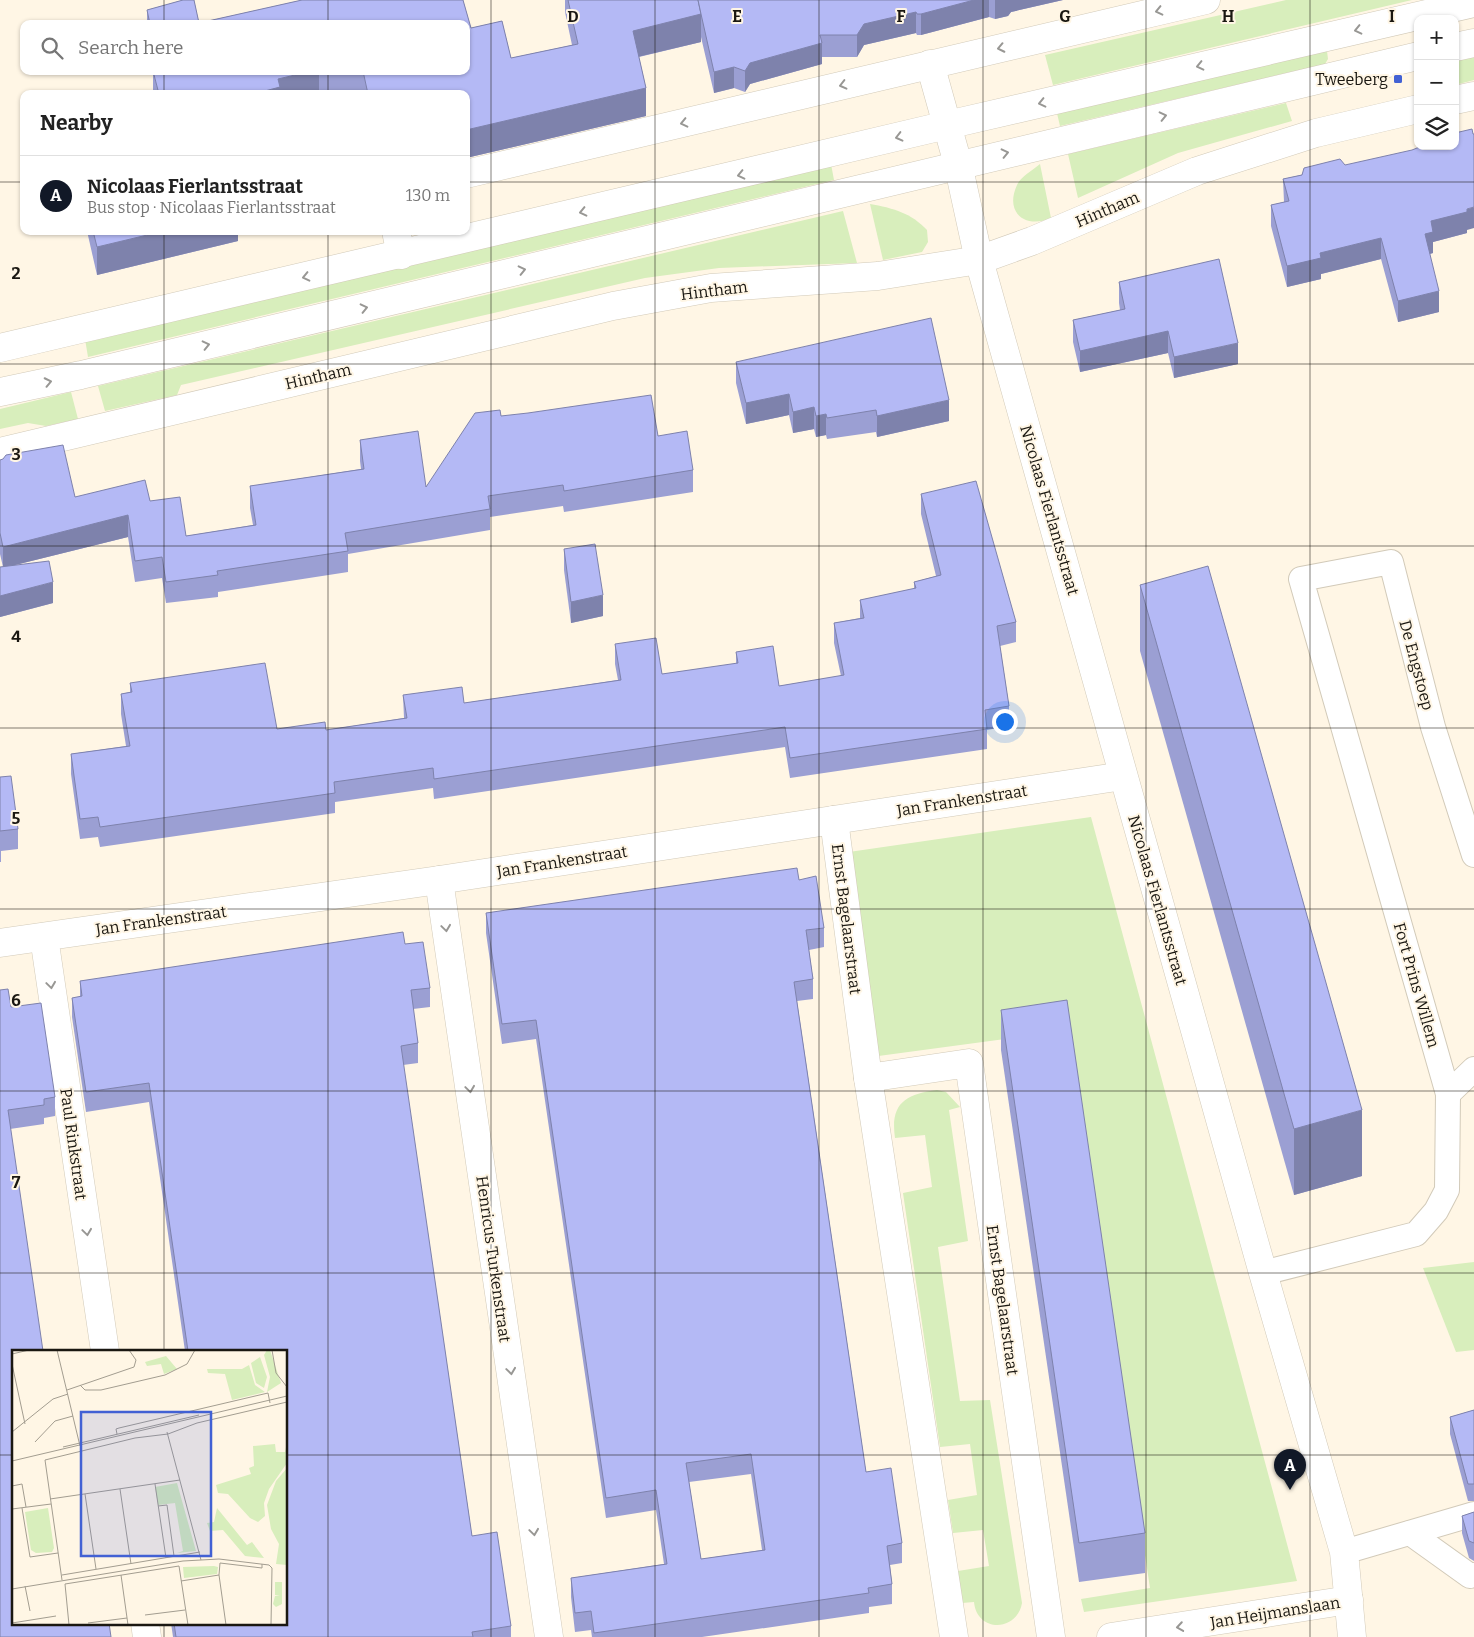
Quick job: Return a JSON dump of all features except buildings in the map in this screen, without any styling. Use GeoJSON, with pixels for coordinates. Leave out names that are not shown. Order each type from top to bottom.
{"type":"FeatureCollection","features":[{"type":"Feature","properties":{"kind":"street"},"geometry":{"type":"LineString","coordinates":[[470,173],[1206,0]]}},
{"type":"Feature","properties":{"kind":"street"},"geometry":{"type":"LineString","coordinates":[[470,228],[947,125],[1474,3]]}},
{"type":"Feature","properties":{"kind":"street"},"geometry":{"type":"LineString","coordinates":[[1459,46],[1474,43]]}},
{"type":"Feature","properties":{"kind":"street"},"geometry":{"type":"LineString","coordinates":[[0,392],[90,373],[799,205],[958,164],[1414,57]]}},
{"type":"Feature","properties":{"kind":"street"},"geometry":{"type":"LineString","coordinates":[[930,64],[958,164]]}},
{"type":"Feature","properties":{"kind":"street"},"geometry":{"type":"LineString","coordinates":[[1459,99],[1474,96]]}},
{"type":"Feature","properties":{"kind":"street","name":"Hintham"},"geometry":{"type":"LineString","coordinates":[[0,452],[613,306],[712,288],[878,276],[979,260],[1032,242],[1197,171],[1316,133],[1414,110]]}},
{"type":"Feature","properties":{"kind":"street","name":"Nicolaas Fierlantsstraat"},"geometry":{"type":"LineString","coordinates":[[958,164],[979,260],[1263,1272],[1344,1552],[1352,1637]]}},
{"type":"Feature","properties":{"kind":"street"},"geometry":{"type":"LineString","coordinates":[[0,348],[399,243],[436,235]]}},
{"type":"Feature","properties":{"kind":"street","name":"Jan Frankenstraat"},"geometry":{"type":"LineString","coordinates":[[0,944],[440,880],[1123,776]]}},
{"type":"Feature","properties":{"kind":"street","name":"Ernst Bagelaarstraat"},"geometry":{"type":"LineString","coordinates":[[834,820],[868,1078],[954,1637]]}},
{"type":"Feature","properties":{"kind":"street","name":"Henricus Turkenstraat"},"geometry":{"type":"LineString","coordinates":[[440,880],[549,1637]]}},
{"type":"Feature","properties":{"kind":"street","name":"Paul Rinkstraat"},"geometry":{"type":"LineString","coordinates":[[44,937],[105,1350]]}},
{"type":"Feature","properties":{"kind":"street","name":"Ernst Bagelaarstraat"},"geometry":{"type":"LineString","coordinates":[[868,1078],[969,1063],[1051,1637]]}},
{"type":"Feature","properties":{"kind":"street","name":"Jan Heijmanslaan"},"geometry":{"type":"LineString","coordinates":[[1111,1637],[1349,1600]]}},
{"type":"Feature","properties":{"kind":"street"},"geometry":{"type":"LineString","coordinates":[[145,1624],[147,1637]]}},
{"type":"Feature","properties":{"kind":"lane","name":"De Engstoep"},"geometry":{"type":"LineString","coordinates":[[1301,579],[1391,562],[1433,727],[1474,855]]}},
{"type":"Feature","properties":{"kind":"lane","name":"Fort Prins Willem"},"geometry":{"type":"LineString","coordinates":[[1263,1272],[1416,1234],[1436,1211],[1447,1190],[1448,1094],[1301,579]]}},
{"type":"Feature","properties":{"kind":"lane"},"geometry":{"type":"LineString","coordinates":[[1448,1094],[1474,1069]]}},
{"type":"Feature","properties":{"kind":"lane"},"geometry":{"type":"LineString","coordinates":[[1344,1552],[1474,1514]]}},
{"type":"Feature","properties":{"kind":"lane"},"geometry":{"type":"LineString","coordinates":[[1410,1533],[1470,1576],[1474,1575]]}},
{"type":"Feature","properties":{"kind":"green space"},"geometry":{"type":"Polygon","coordinates":[[[1286,0],[1412,0],[1053,85],[1045,55],[1286,0]]]}},
{"type":"Feature","properties":{"kind":"green space"},"geometry":{"type":"Polygon","coordinates":[[[1327,51],[1328,59],[1325,64],[1060,126],[1056,109],[1327,51]]]}},
{"type":"Feature","properties":{"kind":"green space"},"geometry":{"type":"Polygon","coordinates":[[[1474,55],[1474,80],[1459,84],[1459,58],[1474,55]]]}},
{"type":"Feature","properties":{"kind":"green space"},"geometry":{"type":"Polygon","coordinates":[[[1286,103],[1292,121],[1178,153],[1078,198],[1068,154],[1286,103]]]}},
{"type":"Feature","properties":{"kind":"green space"},"geometry":{"type":"Polygon","coordinates":[[[831,164],[834,180],[88,357],[85,339],[831,164]]]}},
{"type":"Feature","properties":{"kind":"green space"},"geometry":{"type":"Polygon","coordinates":[[[1040,164],[1051,218],[1042,221],[1026,220],[1015,211],[1013,204],[1014,195],[1021,179],[1040,164]]]}},
{"type":"Feature","properties":{"kind":"green space"},"geometry":{"type":"Polygon","coordinates":[[[870,204],[901,212],[921,224],[927,230],[928,242],[922,252],[883,260],[870,204]]]}},
{"type":"Feature","properties":{"kind":"green space"},"geometry":{"type":"Polygon","coordinates":[[[843,211],[857,263],[719,268],[645,278],[181,385],[177,395],[105,411],[98,386],[843,211]]]}},
{"type":"Feature","properties":{"kind":"green space"},"geometry":{"type":"Polygon","coordinates":[[[71,392],[78,419],[46,426],[28,423],[0,429],[0,409],[71,392]]]}},
{"type":"Feature","properties":{"kind":"green space"},"geometry":{"type":"Polygon","coordinates":[[[1091,817],[1297,1581],[1084,1612],[1081,1599],[1150,1588],[1065,1031],[871,1057],[842,853],[1091,817]]]}},
{"type":"Feature","properties":{"kind":"green space"},"geometry":{"type":"Polygon","coordinates":[[[937,1090],[946,1092],[960,1107],[949,1110],[968,1241],[938,1247],[960,1401],[990,1400],[1022,1603],[1019,1613],[1013,1619],[1005,1624],[997,1625],[989,1624],[982,1619],[977,1612],[974,1602],[962,1603],[958,1571],[989,1566],[983,1530],[953,1533],[948,1500],[977,1495],[970,1444],[940,1447],[903,1193],[932,1187],[925,1135],[895,1138],[895,1117],[902,1103],[916,1094],[937,1090]]]}},
{"type":"Feature","properties":{"kind":"green space"},"geometry":{"type":"Polygon","coordinates":[[[1474,1262],[1474,1350],[1456,1352],[1423,1268],[1474,1262]]]}},
{"type":"Feature","properties":{"kind":"place","name":"Tweeberg"},"geometry":{"type":"Point","coordinates":[1398,79]}},
{"type":"Feature","properties":{"kind":"place","name":"Nicolaas Fierlantsstraat"},"geometry":{"type":"Point","coordinates":[1290,1490]}}]}
